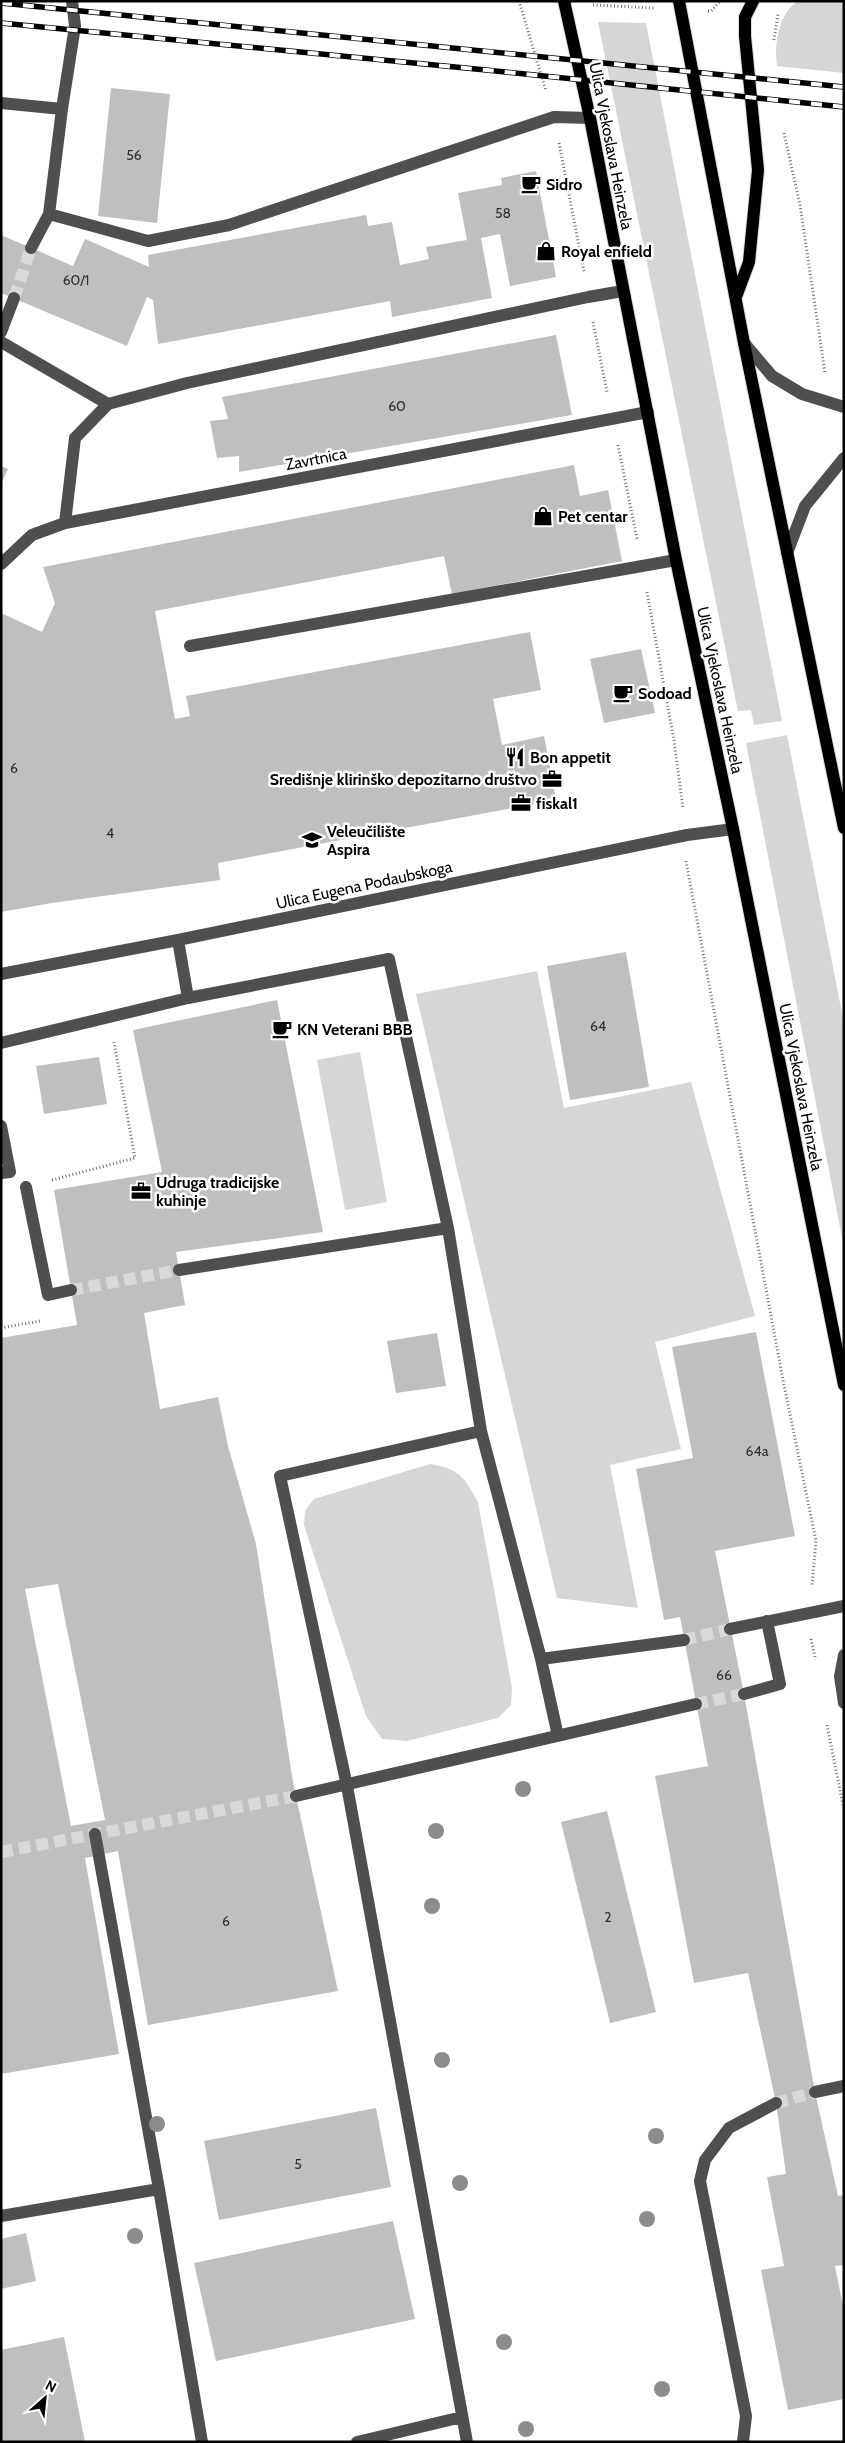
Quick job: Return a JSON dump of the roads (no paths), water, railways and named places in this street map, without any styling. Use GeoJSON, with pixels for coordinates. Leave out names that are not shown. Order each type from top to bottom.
{"type":"FeatureCollection","features":[{"type":"Feature","properties":{"kind":"main road","name":"Ulica Vjekoslava Heinzela"},"geometry":{"type":"LineString","coordinates":[[564,1],[590,118],[676,560],[733,829],[844,1385]]}},
{"type":"Feature","properties":{"kind":"main road"},"geometry":{"type":"LineString","coordinates":[[678,1],[744,343],[844,828]]}},
{"type":"Feature","properties":{"kind":"main road"},"geometry":{"type":"LineString","coordinates":[[736,300],[749,262],[758,170],[745,36],[745,17],[753,1]]}},
{"type":"Feature","properties":{"kind":"street"},"geometry":{"type":"LineString","coordinates":[[31,248],[49,214],[62,108],[75,26],[72,1]]}},
{"type":"Feature","properties":{"kind":"street"},"geometry":{"type":"LineString","coordinates":[[1,103],[62,108]]}},
{"type":"Feature","properties":{"kind":"street"},"geometry":{"type":"LineString","coordinates":[[49,214],[148,240],[230,225],[554,117],[590,118]]}},
{"type":"Feature","properties":{"kind":"street"},"geometry":{"type":"LineString","coordinates":[[65,523],[75,438],[108,404],[196,381],[623,291]]}},
{"type":"Feature","properties":{"kind":"street"},"geometry":{"type":"LineString","coordinates":[[1,332],[14,298]]}},
{"type":"Feature","properties":{"kind":"street"},"geometry":{"type":"LineString","coordinates":[[1,342],[108,404]]}},
{"type":"Feature","properties":{"kind":"street"},"geometry":{"type":"LineString","coordinates":[[744,343],[772,376],[802,394],[844,407]]}},
{"type":"Feature","properties":{"kind":"street","name":"Zavrtnica"},"geometry":{"type":"LineString","coordinates":[[1,564],[32,535],[65,523],[648,412]]}},
{"type":"Feature","properties":{"kind":"street"},"geometry":{"type":"LineString","coordinates":[[787,553],[805,506],[844,458]]}},
{"type":"Feature","properties":{"kind":"street"},"geometry":{"type":"LineString","coordinates":[[190,646],[676,560]]}},
{"type":"Feature","properties":{"kind":"street","name":"Ulica Eugena Podaubskoga"},"geometry":{"type":"LineString","coordinates":[[1,974],[178,940],[687,835],[733,829]]}},
{"type":"Feature","properties":{"kind":"street"},"geometry":{"type":"LineString","coordinates":[[178,940],[188,998]]}},
{"type":"Feature","properties":{"kind":"street"},"geometry":{"type":"LineString","coordinates":[[1,1043],[188,998],[389,959],[448,1228],[481,1431],[541,1658],[558,1736]]}},
{"type":"Feature","properties":{"kind":"street"},"geometry":{"type":"LineString","coordinates":[[1,1126],[10,1172],[1,1173]]}},
{"type":"Feature","properties":{"kind":"street"},"geometry":{"type":"LineString","coordinates":[[26,1187],[48,1295],[71,1290]]}},
{"type":"Feature","properties":{"kind":"street"},"geometry":{"type":"LineString","coordinates":[[179,1270],[448,1228]]}},
{"type":"Feature","properties":{"kind":"street"},"geometry":{"type":"LineString","coordinates":[[467,2442],[347,1786],[280,1476],[481,1431]]}},
{"type":"Feature","properties":{"kind":"street"},"geometry":{"type":"LineString","coordinates":[[730,1629],[844,1606]]}},
{"type":"Feature","properties":{"kind":"street"},"geometry":{"type":"LineString","coordinates":[[744,1694],[780,1684],[767,1621]]}},
{"type":"Feature","properties":{"kind":"street"},"geometry":{"type":"LineString","coordinates":[[541,1658],[684,1640]]}},
{"type":"Feature","properties":{"kind":"street"},"geometry":{"type":"LineString","coordinates":[[844,1655],[840,1676],[844,1703]]}},
{"type":"Feature","properties":{"kind":"street"},"geometry":{"type":"LineString","coordinates":[[296,1796],[347,1786],[696,1704]]}},
{"type":"Feature","properties":{"kind":"street"},"geometry":{"type":"LineString","coordinates":[[95,1834],[159,2189],[202,2442]]}},
{"type":"Feature","properties":{"kind":"street"},"geometry":{"type":"LineString","coordinates":[[815,2092],[844,2086]]}},
{"type":"Feature","properties":{"kind":"street"},"geometry":{"type":"LineString","coordinates":[[744,2442],[746,2416],[700,2181],[704,2160],[729,2128],[776,2103]]}},
{"type":"Feature","properties":{"kind":"street"},"geometry":{"type":"LineString","coordinates":[[1,2216],[159,2189]]}},
{"type":"Feature","properties":{"kind":"street"},"geometry":{"type":"LineString","coordinates":[[357,2442],[462,2417]]}},
{"type":"Feature","properties":{"kind":"tunnel"},"geometry":{"type":"LineString","coordinates":[[14,298],[31,248]]}},
{"type":"Feature","properties":{"kind":"tunnel"},"geometry":{"type":"LineString","coordinates":[[71,1290],[179,1270]]}},
{"type":"Feature","properties":{"kind":"tunnel"},"geometry":{"type":"LineString","coordinates":[[684,1640],[730,1629]]}},
{"type":"Feature","properties":{"kind":"tunnel"},"geometry":{"type":"LineString","coordinates":[[696,1704],[744,1694]]}},
{"type":"Feature","properties":{"kind":"tunnel"},"geometry":{"type":"LineString","coordinates":[[1,1852],[296,1796]]}},
{"type":"Feature","properties":{"kind":"tunnel"},"geometry":{"type":"LineString","coordinates":[[776,2103],[815,2092]]}},
{"type":"Feature","properties":{"kind":"railway"},"geometry":{"type":"LineString","coordinates":[[1,3],[844,87]]}},
{"type":"Feature","properties":{"kind":"railway"},"geometry":{"type":"LineString","coordinates":[[1,23],[844,107]]}},
{"type":"Feature","properties":{"kind":"place","name":"Sidro"},"geometry":{"type":"Point","coordinates":[531,184]}},
{"type":"Feature","properties":{"kind":"place","name":"Royal enfield"},"geometry":{"type":"Point","coordinates":[546,251]}},
{"type":"Feature","properties":{"kind":"place","name":"Pet centar"},"geometry":{"type":"Point","coordinates":[543,516]}},
{"type":"Feature","properties":{"kind":"place","name":"Sodoad"},"geometry":{"type":"Point","coordinates":[623,693]}},
{"type":"Feature","properties":{"kind":"place","name":"Bon appetit"},"geometry":{"type":"Point","coordinates":[515,757]}},
{"type":"Feature","properties":{"kind":"place","name":"Središnje klirinško depozitarno društvo"},"geometry":{"type":"Point","coordinates":[552,779]}},
{"type":"Feature","properties":{"kind":"place","name":"fiskal1"},"geometry":{"type":"Point","coordinates":[521,803]}},
{"type":"Feature","properties":{"kind":"place","name":"Veleučilište Aspira"},"geometry":{"type":"Point","coordinates":[312,840]}},
{"type":"Feature","properties":{"kind":"place","name":"KN Veterani BBB"},"geometry":{"type":"Point","coordinates":[282,1029]}},
{"type":"Feature","properties":{"kind":"place","name":"Udruga tradicijske kuhinje"},"geometry":{"type":"Point","coordinates":[141,1191]}}]}
